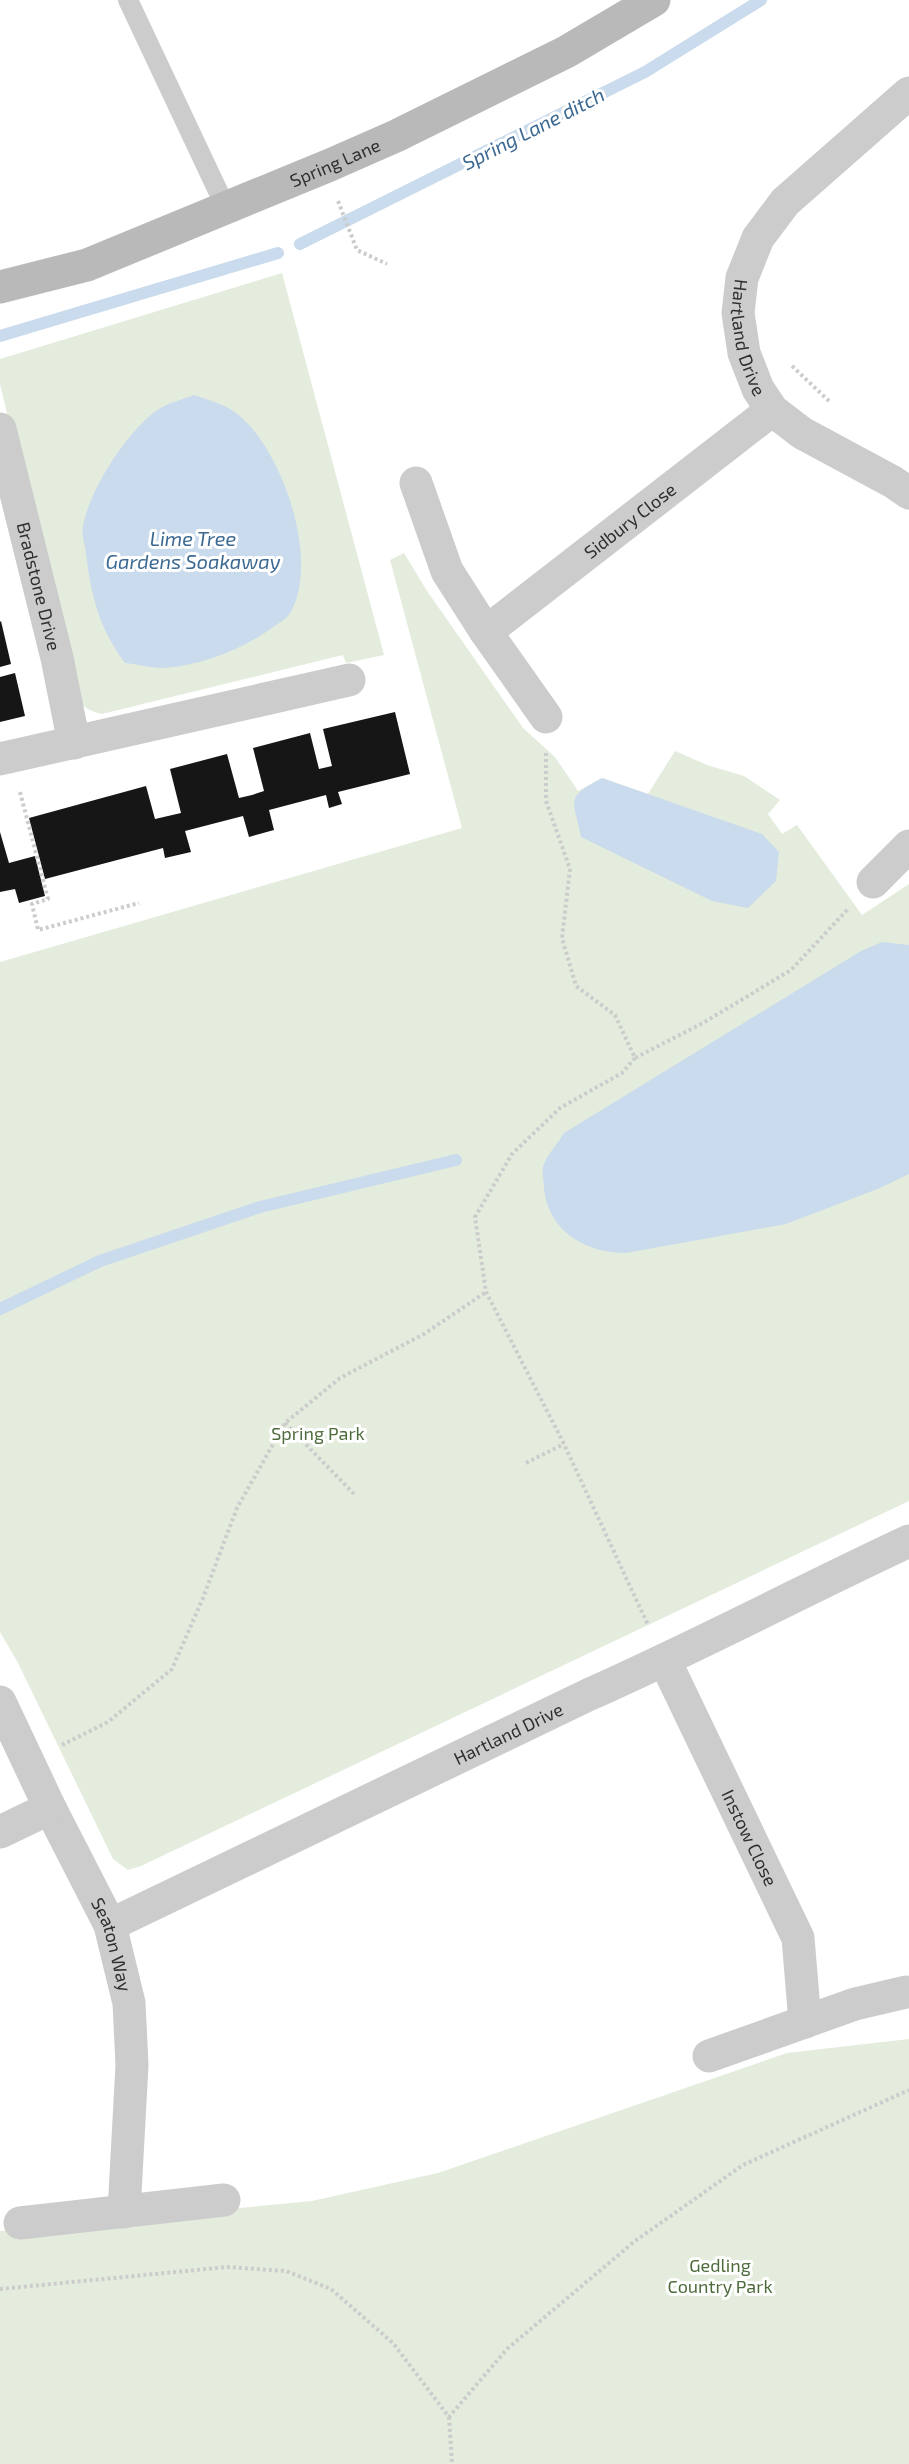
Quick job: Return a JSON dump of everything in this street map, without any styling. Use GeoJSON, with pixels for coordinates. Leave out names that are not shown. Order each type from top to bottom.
{"type":"FeatureCollection","features":[{"type":"Feature","properties":{"kind":"street","name":"Spring Lane"},"geometry":{"type":"LineString","coordinates":[[0,287],[87,265],[330,165],[396,136],[566,52],[654,0]]}},
{"type":"Feature","properties":{"kind":"street","name":"Hartland Drive"},"geometry":{"type":"LineString","coordinates":[[909,93],[785,202],[758,238],[742,278],[738,313],[744,353],[758,389],[772,410],[802,433],[909,493]]}},
{"type":"Feature","properties":{"kind":"street","name":"Sidbury Close"},"geometry":{"type":"LineString","coordinates":[[486,632],[772,410]]}},
{"type":"Feature","properties":{"kind":"street","name":"Bradstone Drive"},"geometry":{"type":"LineString","coordinates":[[0,429],[57,658],[74,742]]}},
{"type":"Feature","properties":{"kind":"street"},"geometry":{"type":"LineString","coordinates":[[416,483],[447,571],[486,632],[546,717]]}},
{"type":"Feature","properties":{"kind":"street"},"geometry":{"type":"LineString","coordinates":[[0,759],[349,680]]}},
{"type":"Feature","properties":{"kind":"street"},"geometry":{"type":"LineString","coordinates":[[873,882],[909,846]]}},
{"type":"Feature","properties":{"kind":"street","name":"Hartland Drive"},"geometry":{"type":"LineString","coordinates":[[110,1925],[590,1694],[665,1661],[810,1587],[909,1541]]}},
{"type":"Feature","properties":{"kind":"street","name":"Instow Close"},"geometry":{"type":"LineString","coordinates":[[665,1661],[798,1938],[805,2022]]}},
{"type":"Feature","properties":{"kind":"street","name":"Seaton Way"},"geometry":{"type":"LineString","coordinates":[[0,1702],[50,1808],[110,1925],[129,2003],[131,2054],[124,2212]]}},
{"type":"Feature","properties":{"kind":"street"},"geometry":{"type":"LineString","coordinates":[[0,1832],[50,1808]]}},
{"type":"Feature","properties":{"kind":"street"},"geometry":{"type":"LineString","coordinates":[[709,2056],[855,2004],[906,1992]]}},
{"type":"Feature","properties":{"kind":"street"},"geometry":{"type":"LineString","coordinates":[[20,2223],[224,2200]]}},
{"type":"Feature","properties":{"kind":"lane"},"geometry":{"type":"LineString","coordinates":[[128,0],[226,208]]}},
{"type":"Feature","properties":{"kind":"path"},"geometry":{"type":"LineString","coordinates":[[330,165],[338,203],[357,250],[387,264]]}},
{"type":"Feature","properties":{"kind":"path"},"geometry":{"type":"LineString","coordinates":[[791,365],[837,408]]}},
{"type":"Feature","properties":{"kind":"path"},"geometry":{"type":"LineString","coordinates":[[546,717],[546,801],[570,869],[562,939],[576,986],[615,1015],[635,1058]]}},
{"type":"Feature","properties":{"kind":"path"},"geometry":{"type":"LineString","coordinates":[[19,789],[48,899],[32,904],[38,930],[139,903]]}},
{"type":"Feature","properties":{"kind":"path"},"geometry":{"type":"LineString","coordinates":[[665,1661],[564,1444],[486,1292],[475,1217],[512,1154],[560,1108],[622,1073],[635,1058],[703,1023],[790,970],[873,882]]}},
{"type":"Feature","properties":{"kind":"path"},"geometry":{"type":"LineString","coordinates":[[29,1762],[108,1722],[172,1669],[203,1598],[237,1508],[285,1423],[340,1378],[424,1334],[486,1292]]}},
{"type":"Feature","properties":{"kind":"path"},"geometry":{"type":"LineString","coordinates":[[285,1423],[356,1496]]}},
{"type":"Feature","properties":{"kind":"path"},"geometry":{"type":"LineString","coordinates":[[526,1463],[564,1444]]}},
{"type":"Feature","properties":{"kind":"path"},"geometry":{"type":"LineString","coordinates":[[449,2417],[507,2349],[644,2234],[743,2164],[909,2090]]}},
{"type":"Feature","properties":{"kind":"path"},"geometry":{"type":"LineString","coordinates":[[0,2289],[227,2267],[286,2271],[331,2289],[393,2343],[449,2417],[452,2464]]}},
{"type":"Feature","properties":{"kind":"green space"},"geometry":{"type":"Polygon","coordinates":[[[282,273],[384,655],[346,663],[343,655],[102,714],[93,711],[82,705],[74,693],[0,384],[0,359],[282,273]]]}},
{"type":"Feature","properties":{"kind":"green space","name":"Spring Park"},"geometry":{"type":"Polygon","coordinates":[[[404,553],[427,591],[523,728],[555,757],[578,791],[602,778],[648,794],[675,751],[707,765],[744,776],[780,800],[768,814],[782,834],[797,825],[862,915],[909,884],[909,1501],[141,1866],[128,1870],[113,1859],[17,1661],[0,1632],[0,962],[462,828],[390,560],[404,553]]]}},
{"type":"Feature","properties":{"kind":"green space","name":"Gedling Country Park"},"geometry":{"type":"Polygon","coordinates":[[[909,2039],[909,2464],[0,2464],[0,2231],[312,2201],[438,2173],[787,2053],[909,2039]]]}},
{"type":"Feature","properties":{"kind":"water","name":"Lime Tree Gardens Soakaway"},"geometry":{"type":"Polygon","coordinates":[[[194,395],[236,413],[253,429],[268,451],[292,507],[299,536],[301,565],[298,591],[290,613],[284,620],[250,642],[222,655],[177,667],[162,668],[125,663],[109,637],[98,611],[91,583],[83,526],[101,479],[133,433],[160,408],[194,395]]]}},
{"type":"Feature","properties":{"kind":"water"},"geometry":{"type":"Polygon","coordinates":[[[602,778],[762,834],[779,852],[776,881],[748,908],[712,901],[581,837],[574,806],[575,800],[582,790],[602,778]]]}},
{"type":"Feature","properties":{"kind":"water"},"geometry":{"type":"Polygon","coordinates":[[[882,942],[909,945],[909,1174],[880,1188],[786,1224],[626,1253],[596,1249],[583,1244],[561,1227],[547,1203],[543,1169],[548,1156],[564,1133],[861,951],[882,942]]]}},
{"type":"Feature","properties":{"kind":"building"},"geometry":{"type":"Polygon","coordinates":[[[0,622],[11,664],[0,667],[0,622]]]}},
{"type":"Feature","properties":{"kind":"building"},"geometry":{"type":"Polygon","coordinates":[[[15,673],[25,716],[0,722],[0,677],[15,673]]]}},
{"type":"Feature","properties":{"kind":"building"},"geometry":{"type":"Polygon","coordinates":[[[395,712],[410,774],[338,792],[342,804],[329,808],[326,795],[269,810],[274,830],[249,837],[243,816],[185,831],[191,852],[165,858],[163,848],[45,879],[29,818],[146,786],[155,819],[181,813],[170,769],[227,754],[239,798],[252,795],[264,791],[253,748],[310,733],[319,769],[332,766],[323,729],[395,712]]]}},
{"type":"Feature","properties":{"kind":"building"},"geometry":{"type":"Polygon","coordinates":[[[0,832],[9,863],[35,856],[45,896],[19,903],[15,889],[0,892],[0,832]]]}},
{"type":"Feature","properties":{"kind":"waterway","name":"Spring Lane ditch"},"geometry":{"type":"LineString","coordinates":[[300,244],[645,72],[761,0]]}},
{"type":"Feature","properties":{"kind":"waterway"},"geometry":{"type":"LineString","coordinates":[[0,336],[278,253]]}},
{"type":"Feature","properties":{"kind":"waterway"},"geometry":{"type":"LineString","coordinates":[[0,1309],[100,1261],[260,1207],[456,1160]]}}]}
